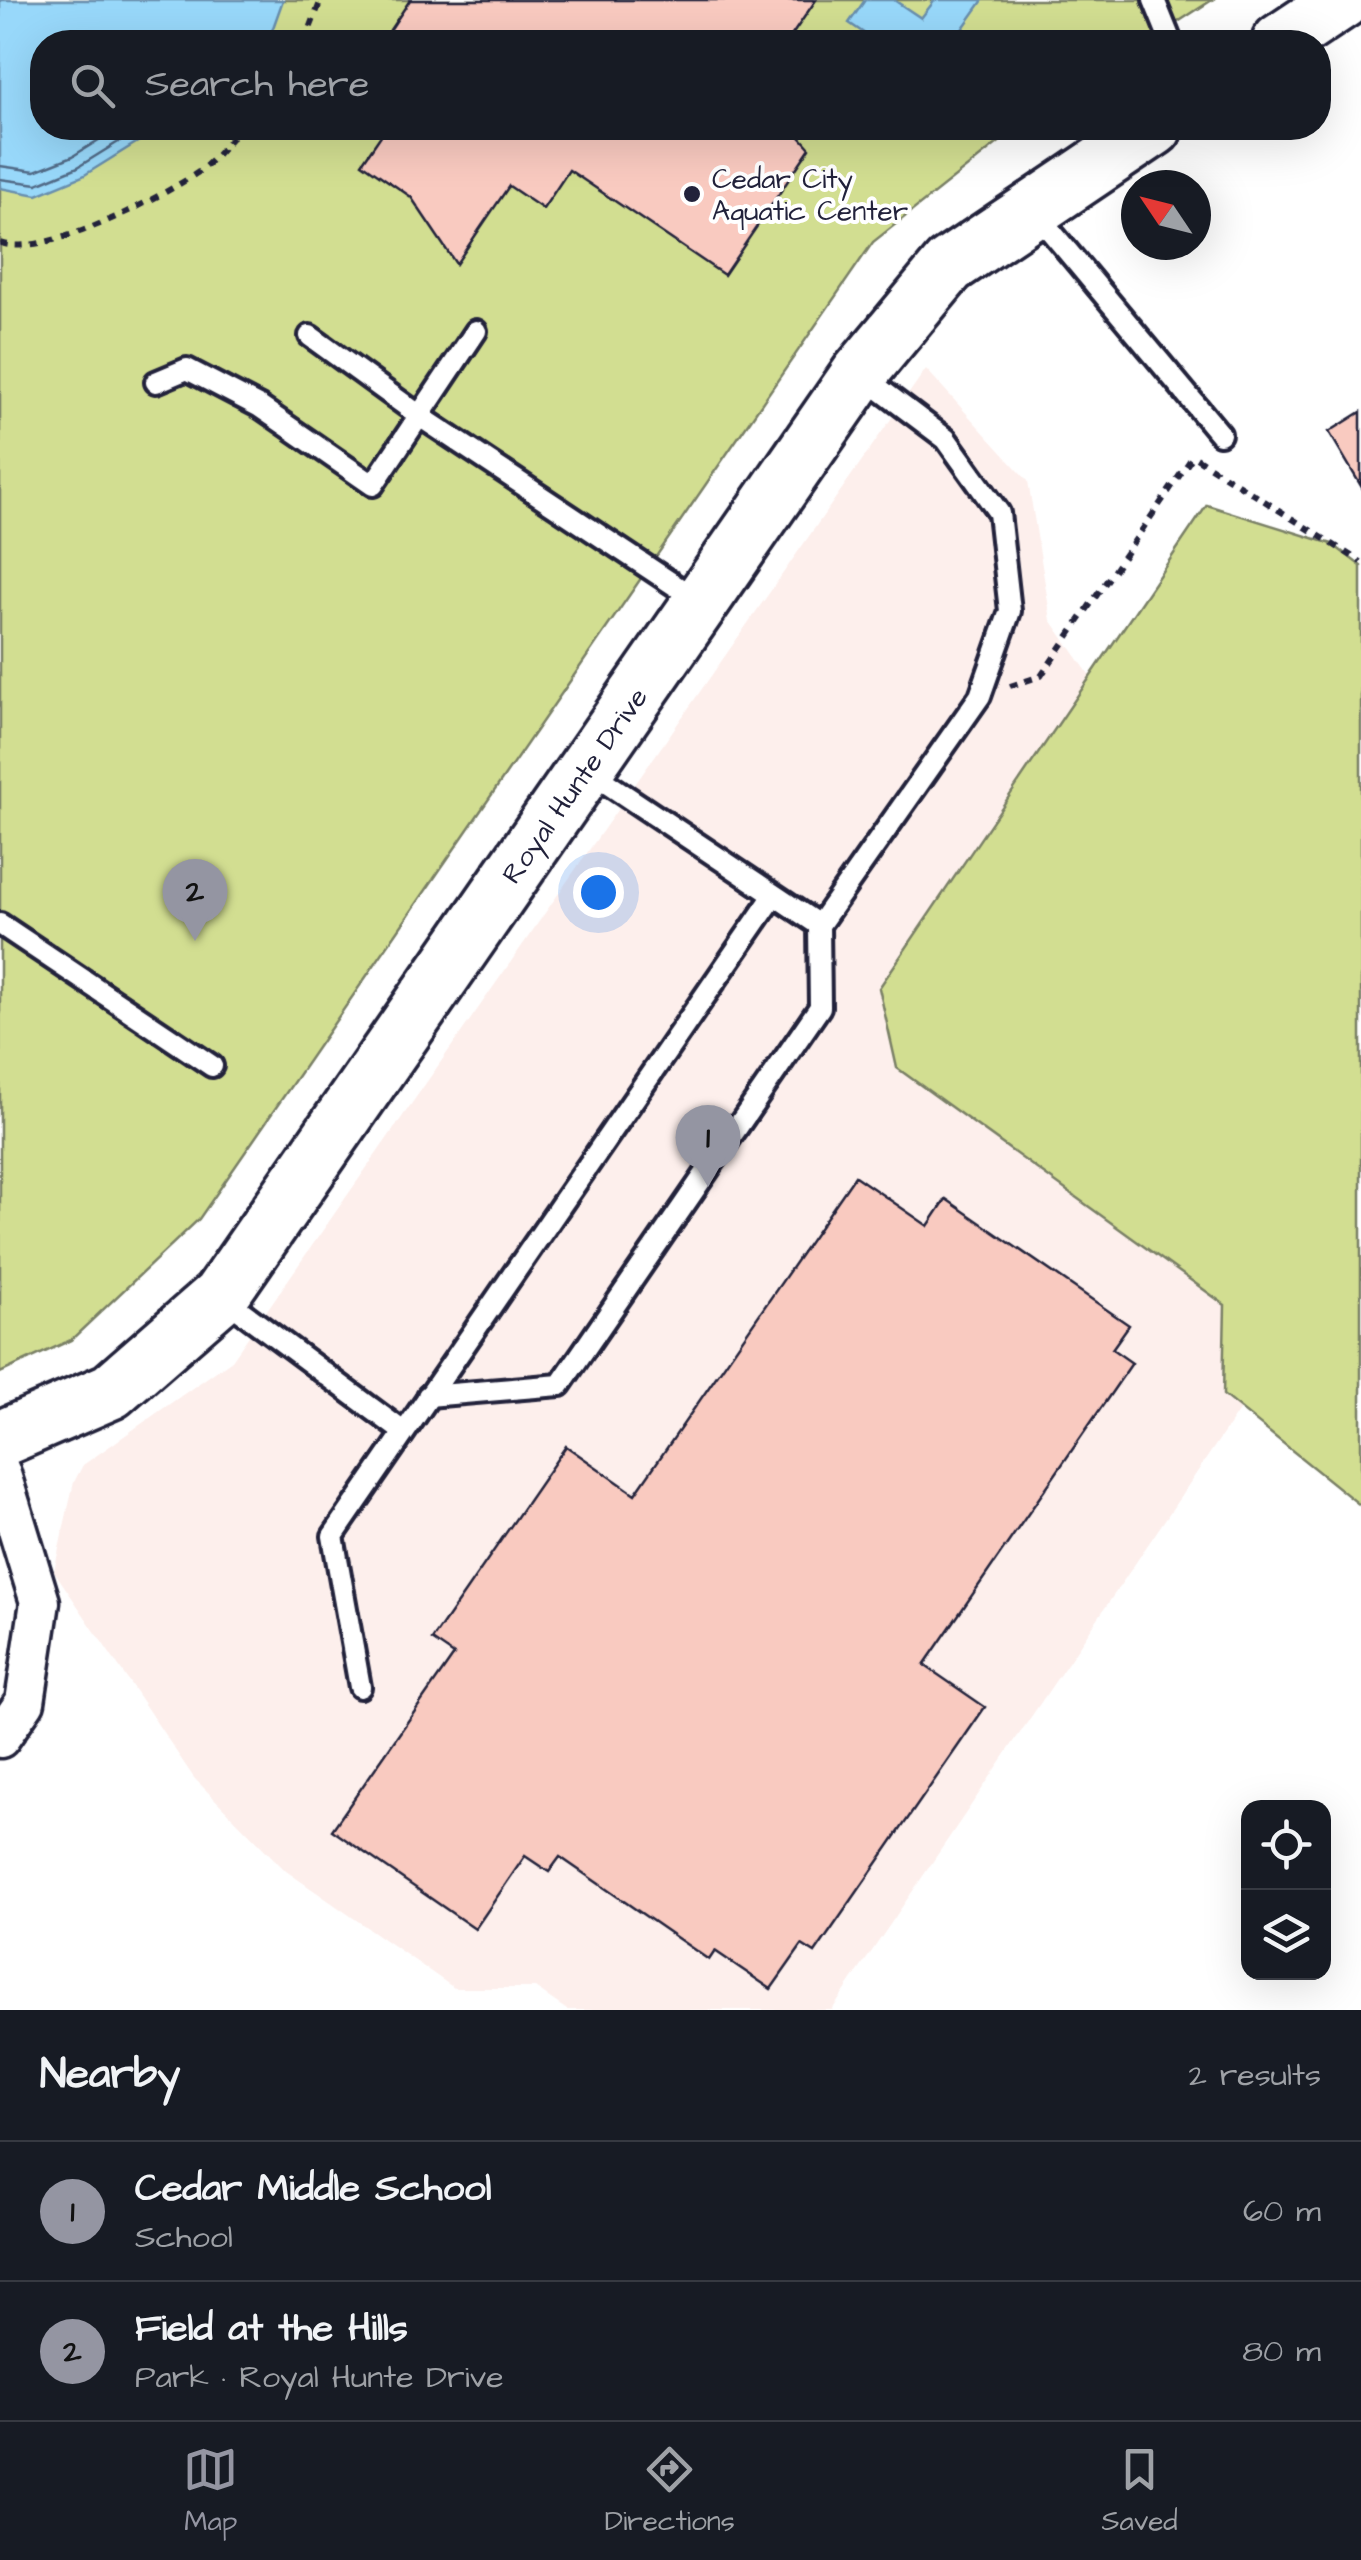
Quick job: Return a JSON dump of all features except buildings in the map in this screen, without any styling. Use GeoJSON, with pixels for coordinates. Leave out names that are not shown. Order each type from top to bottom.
{"type":"FeatureCollection","features":[{"type":"Feature","properties":{"kind":"main road"},"geometry":{"type":"LineString","coordinates":[[1298,30],[1342,0]]}},
{"type":"Feature","properties":{"kind":"main road","name":"Royal Hunte Drive"},"geometry":{"type":"LineString","coordinates":[[0,1439],[111,1391],[220,1296],[860,374],[949,266],[1136,140]]}},
{"type":"Feature","properties":{"kind":"street"},"geometry":{"type":"LineString","coordinates":[[0,1471],[40,1602],[24,1702],[0,1738]]}},
{"type":"Feature","properties":{"kind":"lane"},"geometry":{"type":"LineString","coordinates":[[1154,0],[1166,30]]}},
{"type":"Feature","properties":{"kind":"lane"},"geometry":{"type":"LineString","coordinates":[[1032,209],[1220,434]]}},
{"type":"Feature","properties":{"kind":"lane"},"geometry":{"type":"LineString","coordinates":[[156,382],[187,369],[260,407],[373,485],[476,331]]}},
{"type":"Feature","properties":{"kind":"lane"},"geometry":{"type":"LineString","coordinates":[[310,336],[419,416],[701,602]]}},
{"type":"Feature","properties":{"kind":"lane"},"geometry":{"type":"LineString","coordinates":[[428,1396],[560,1386],[820,1007],[820,925],[980,696],[1010,611],[1000,513],[946,439],[860,374]]}},
{"type":"Feature","properties":{"kind":"lane"},"geometry":{"type":"LineString","coordinates":[[586,769],[820,925]]}},
{"type":"Feature","properties":{"kind":"lane"},"geometry":{"type":"LineString","coordinates":[[360,1687],[333,1536],[773,897]]}},
{"type":"Feature","properties":{"kind":"lane"},"geometry":{"type":"LineString","coordinates":[[0,924],[212,1066]]}},
{"type":"Feature","properties":{"kind":"lane"},"geometry":{"type":"LineString","coordinates":[[220,1296],[402,1431]]}},
{"type":"Feature","properties":{"kind":"path"},"geometry":{"type":"LineString","coordinates":[[310,30],[322,0]]}},
{"type":"Feature","properties":{"kind":"path"},"geometry":{"type":"LineString","coordinates":[[0,244],[52,242],[126,210],[199,172],[230,140]]}},
{"type":"Feature","properties":{"kind":"path"},"geometry":{"type":"LineString","coordinates":[[980,696],[1041,676],[1193,456],[1361,562]]}},
{"type":"Feature","properties":{"kind":"shaded area"},"geometry":{"type":"Polygon","coordinates":[[[926,369],[1028,481],[1051,620],[1091,677],[879,988],[897,1068],[1225,1305],[1223,1395],[1240,1409],[832,2010],[567,2010],[535,1988],[454,1988],[286,1871],[194,1778],[54,1571],[74,1482],[83,1465],[232,1360],[926,369]]]}},
{"type":"Feature","properties":{"kind":"green space"},"geometry":{"type":"Polygon","coordinates":[[[0,0],[1212,0],[1166,30],[30,30],[30,140],[1002,140],[873,242],[199,1219],[71,1340],[0,1373],[0,0]]]}},
{"type":"Feature","properties":{"kind":"green space"},"geometry":{"type":"Polygon","coordinates":[[[1207,505],[1332,544],[1361,566],[1361,1506],[1223,1395],[1225,1305],[897,1068],[879,988],[1207,505]]]}},
{"type":"Feature","properties":{"kind":"water"},"geometry":{"type":"Polygon","coordinates":[[[0,0],[283,0],[272,30],[30,30],[30,140],[141,140],[83,176],[37,195],[0,188],[0,0]]]}},
{"type":"Feature","properties":{"kind":"water"},"geometry":{"type":"Polygon","coordinates":[[[865,0],[894,0],[921,18],[935,0],[983,0],[962,30],[859,30],[849,23],[865,0]]]}},
{"type":"Feature","properties":{"kind":"place","name":"Cedar City Aquatic Center"},"geometry":{"type":"Point","coordinates":[692,194]}},
{"type":"Feature","properties":{"kind":"place","name":"Field at the Hills"},"geometry":{"type":"Point","coordinates":[195,941]}},
{"type":"Feature","properties":{"kind":"place","name":"Cedar Middle School"},"geometry":{"type":"Point","coordinates":[708,1187]}}]}
